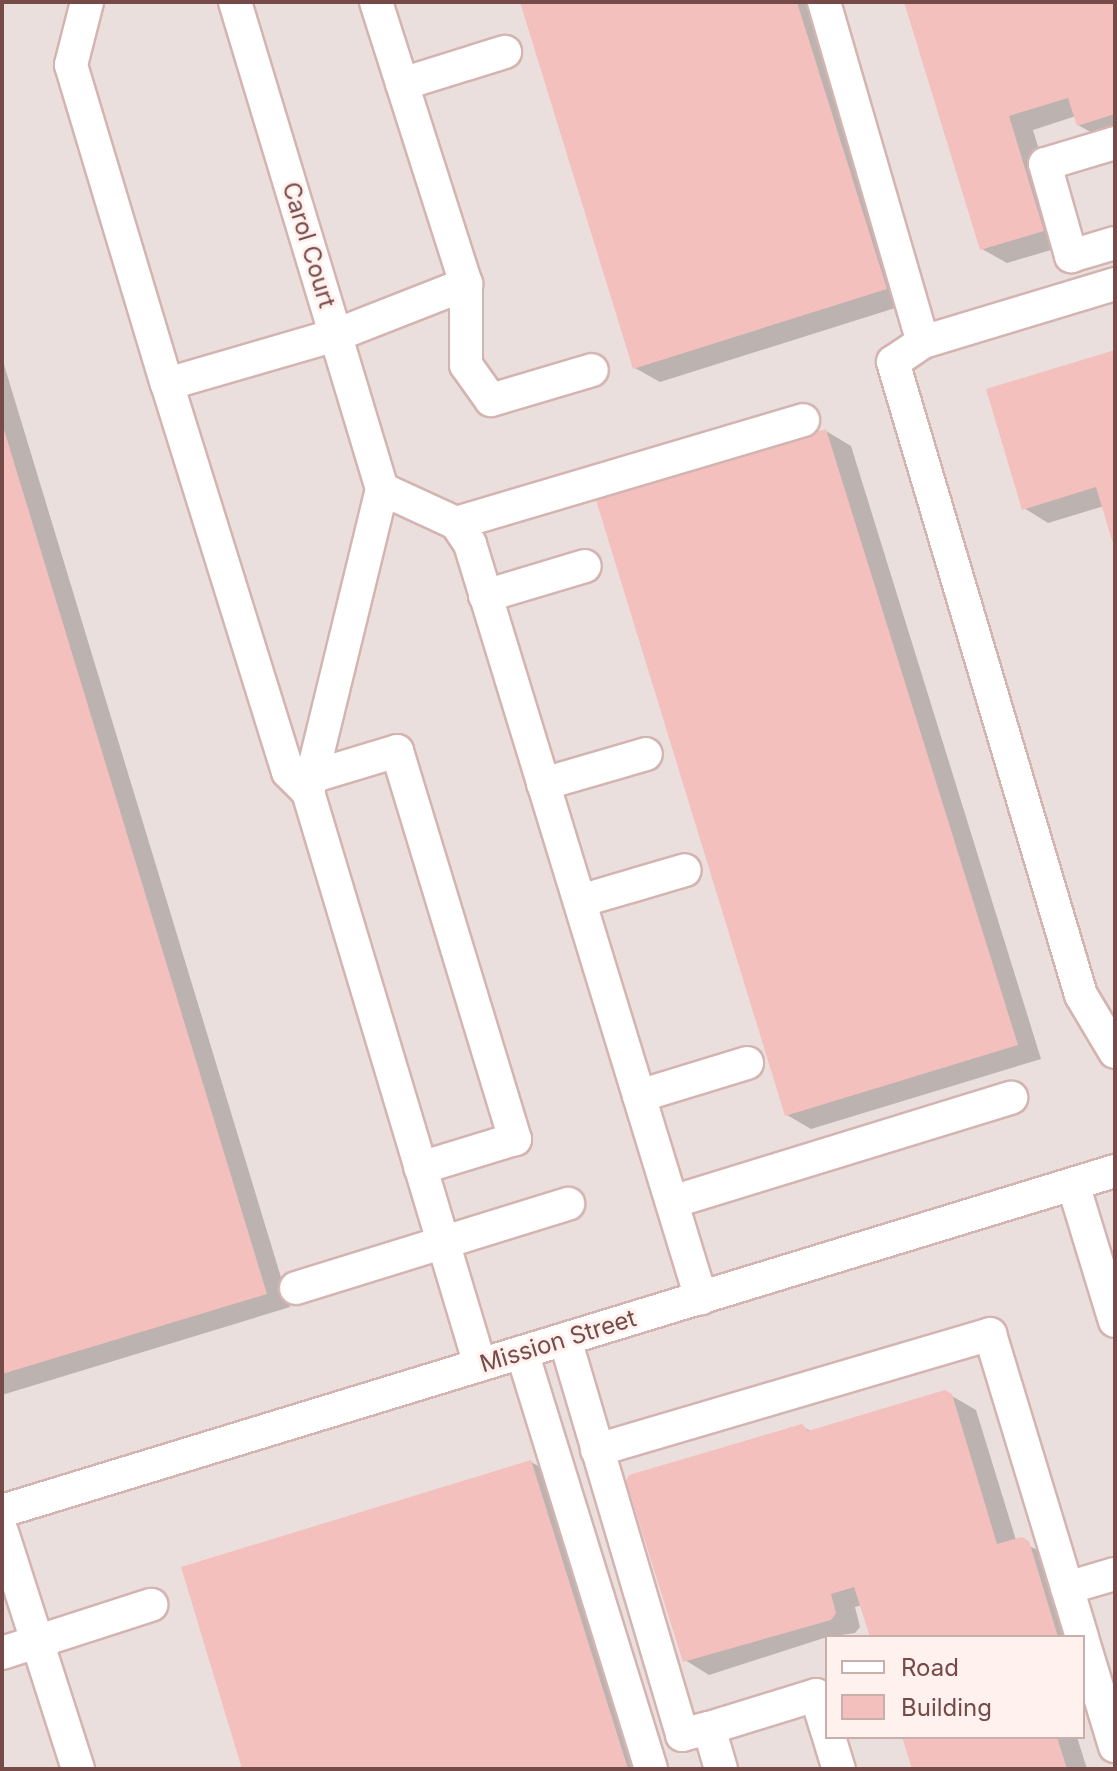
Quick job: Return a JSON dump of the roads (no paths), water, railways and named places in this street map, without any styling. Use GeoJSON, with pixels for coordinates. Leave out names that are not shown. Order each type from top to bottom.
{"type":"FeatureCollection","features":[{"type":"Feature","properties":{"kind":"street"},"geometry":{"type":"LineString","coordinates":[[87,2],[71,65],[288,772],[310,784],[397,751],[515,1139],[420,1168]]}},
{"type":"Feature","properties":{"kind":"street","name":"Carol Court"},"geometry":{"type":"LineString","coordinates":[[235,2],[382,489]]}},
{"type":"Feature","properties":{"kind":"street"},"geometry":{"type":"LineString","coordinates":[[376,2],[466,284],[466,365],[491,400],[592,370]]}},
{"type":"Feature","properties":{"kind":"street"},"geometry":{"type":"LineString","coordinates":[[824,2],[923,342]]}},
{"type":"Feature","properties":{"kind":"street"},"geometry":{"type":"LineString","coordinates":[[402,84],[505,52]]}},
{"type":"Feature","properties":{"kind":"street"},"geometry":{"type":"LineString","coordinates":[[1115,143],[1045,164],[1071,256],[1115,243]]}},
{"type":"Feature","properties":{"kind":"street"},"geometry":{"type":"LineString","coordinates":[[167,384],[336,335],[466,284]]}},
{"type":"Feature","properties":{"kind":"street"},"geometry":{"type":"LineString","coordinates":[[1115,284],[923,342],[893,362],[1081,995],[1115,1052]]}},
{"type":"Feature","properties":{"kind":"street"},"geometry":{"type":"LineString","coordinates":[[456,523],[803,420]]}},
{"type":"Feature","properties":{"kind":"street"},"geometry":{"type":"LineString","coordinates":[[480,1365],[310,784],[382,489],[456,523],[470,544],[701,1298]]}},
{"type":"Feature","properties":{"kind":"street"},"geometry":{"type":"LineString","coordinates":[[485,596],[585,566]]}},
{"type":"Feature","properties":{"kind":"street"},"geometry":{"type":"LineString","coordinates":[[543,784],[646,754]]}},
{"type":"Feature","properties":{"kind":"street"},"geometry":{"type":"LineString","coordinates":[[580,901],[685,870]]}},
{"type":"Feature","properties":{"kind":"street"},"geometry":{"type":"LineString","coordinates":[[639,1096],[747,1063]]}},
{"type":"Feature","properties":{"kind":"street"},"geometry":{"type":"LineString","coordinates":[[672,1202],[1011,1098]]}},
{"type":"Feature","properties":{"kind":"street","name":"Mission Street"},"geometry":{"type":"LineString","coordinates":[[2,1511],[1115,1171]]}},
{"type":"Feature","properties":{"kind":"street"},"geometry":{"type":"LineString","coordinates":[[1073,1184],[1115,1321]]}},
{"type":"Feature","properties":{"kind":"street"},"geometry":{"type":"LineString","coordinates":[[296,1288],[568,1204]]}},
{"type":"Feature","properties":{"kind":"street"},"geometry":{"type":"LineString","coordinates":[[597,1450],[990,1334],[1081,1635]]}},
{"type":"Feature","properties":{"kind":"street"},"geometry":{"type":"LineString","coordinates":[[565,1339],[682,1735],[816,1695],[825,1724]]}},
{"type":"Feature","properties":{"kind":"street"},"geometry":{"type":"LineString","coordinates":[[522,1352],[551,1484],[589,1608],[647,1768]]}},
{"type":"Feature","properties":{"kind":"street"},"geometry":{"type":"LineString","coordinates":[[2,1532],[78,1769]]}},
{"type":"Feature","properties":{"kind":"street"},"geometry":{"type":"LineString","coordinates":[[1067,1588],[1115,1574]]}},
{"type":"Feature","properties":{"kind":"street"},"geometry":{"type":"LineString","coordinates":[[2,1653],[151,1605]]}},
{"type":"Feature","properties":{"kind":"street"},"geometry":{"type":"LineString","coordinates":[[1085,1649],[1115,1746]]}},
{"type":"Feature","properties":{"kind":"street"},"geometry":{"type":"LineString","coordinates":[[709,1728],[721,1769]]}},
{"type":"Feature","properties":{"kind":"street"},"geometry":{"type":"LineString","coordinates":[[830,1739],[839,1769]]}}]}
